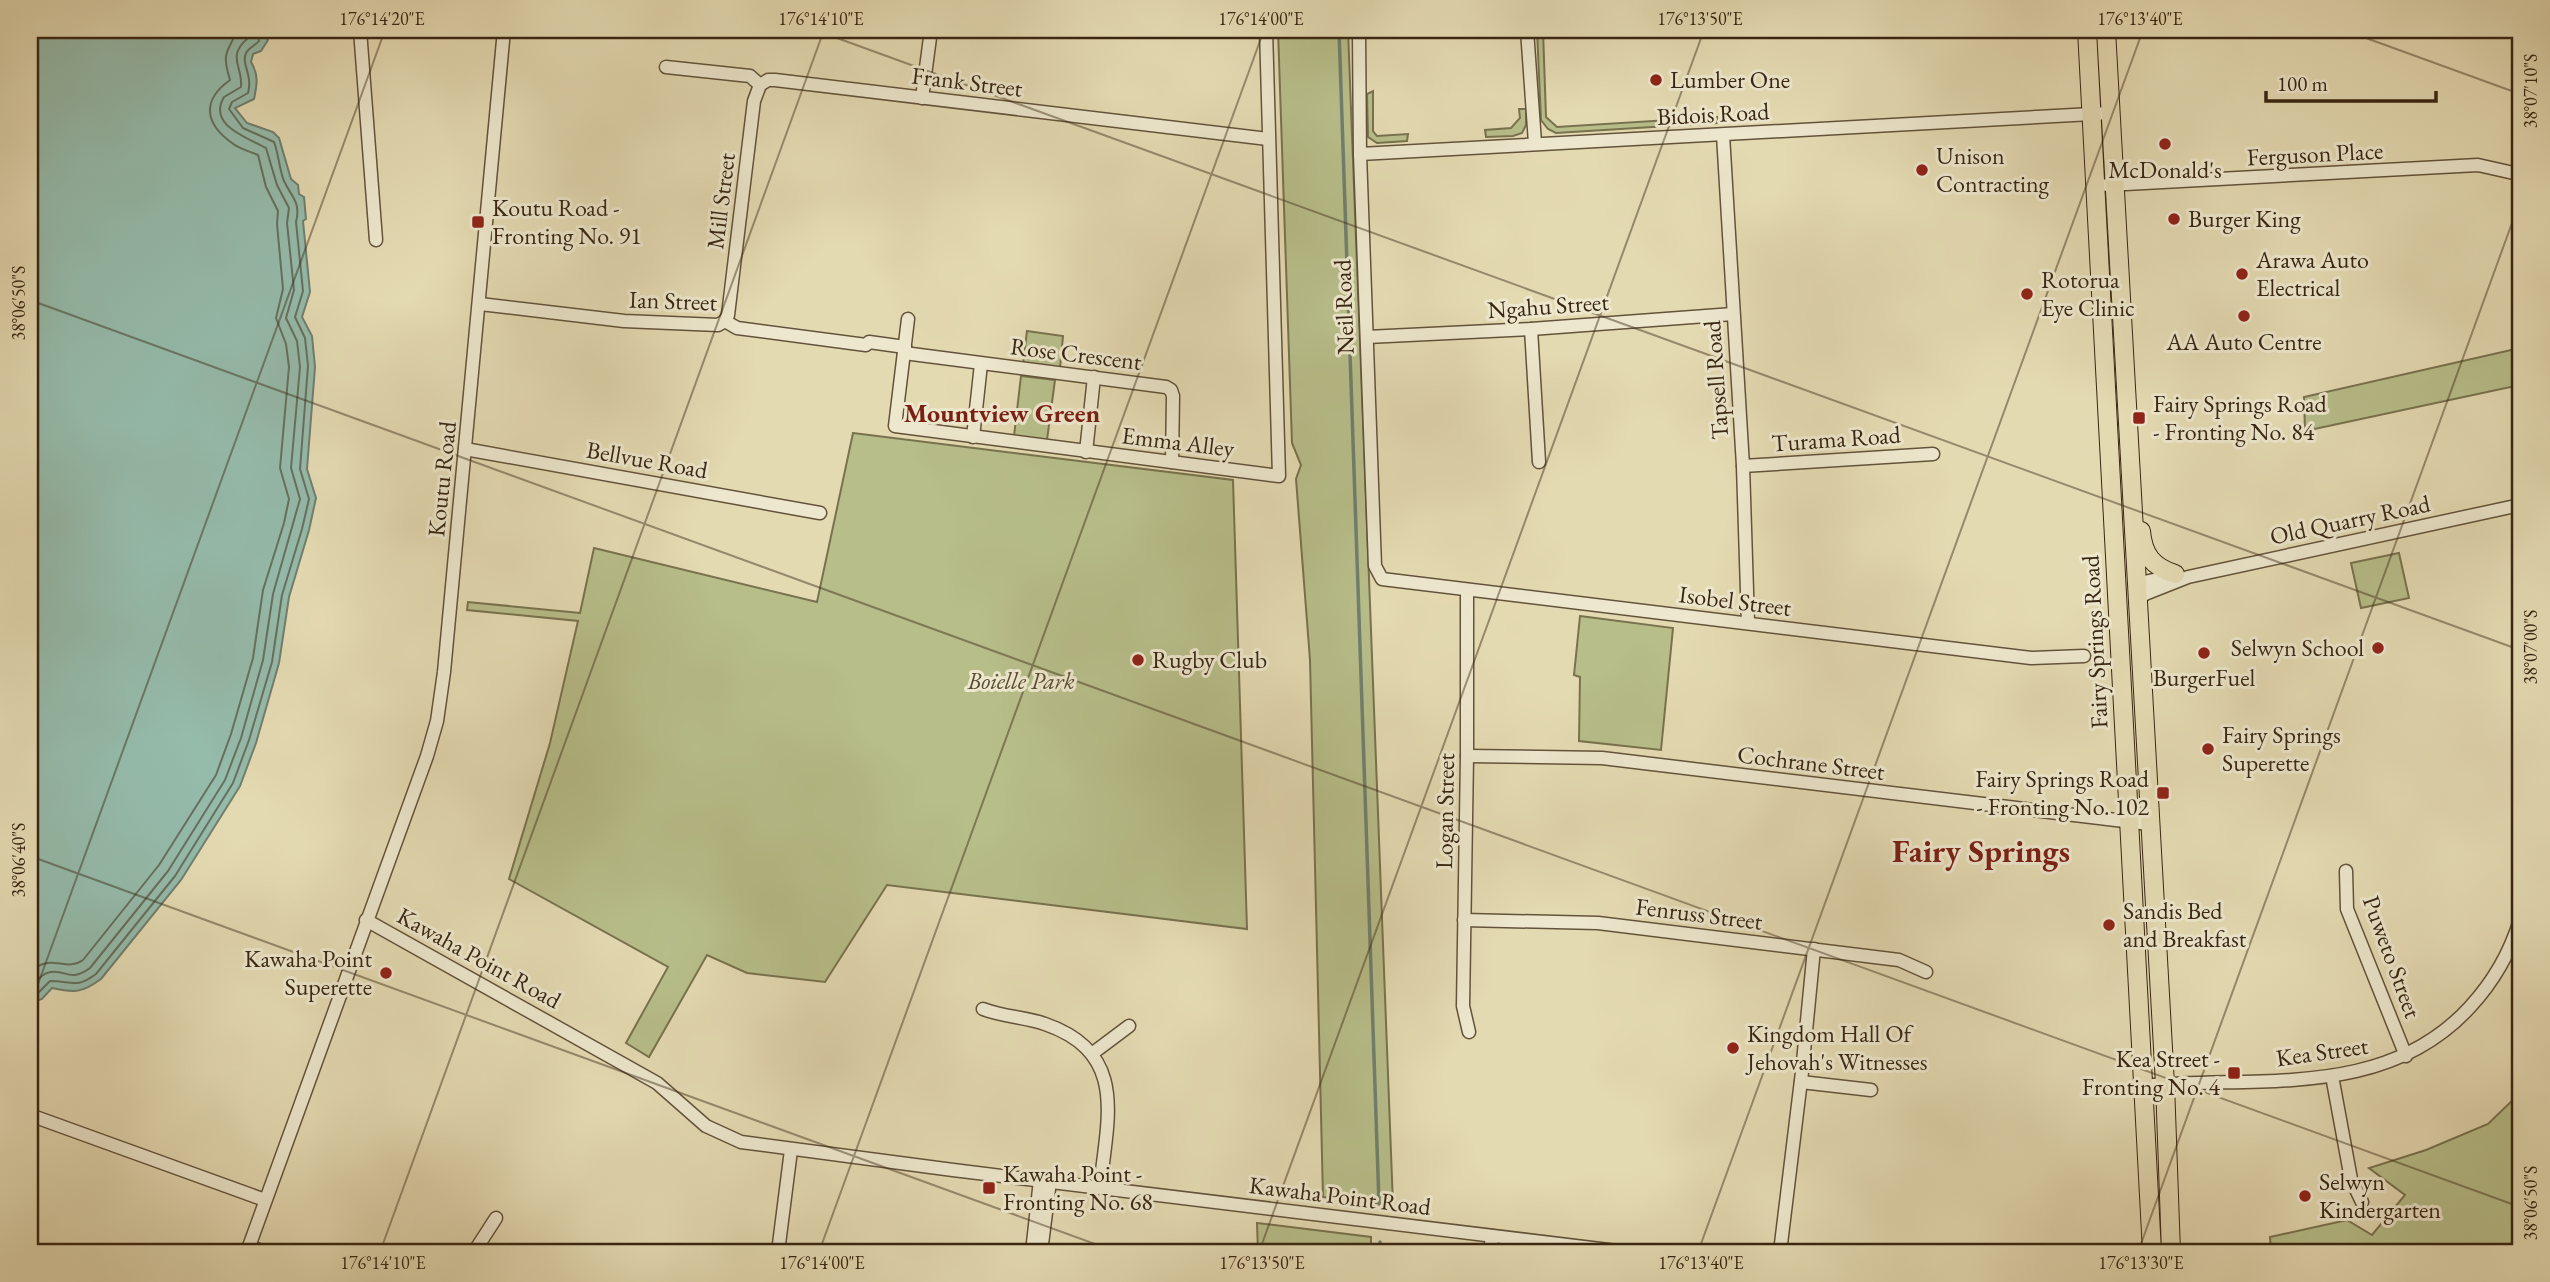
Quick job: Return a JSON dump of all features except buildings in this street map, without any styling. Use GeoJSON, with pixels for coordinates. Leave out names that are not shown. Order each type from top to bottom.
{"type":"FeatureCollection","features":[{"type":"Feature","properties":{"kind":"highway","name":"Fairy Springs Road"},"geometry":{"type":"LineString","coordinates":[[2087,30],[2152,1252]]}},
{"type":"Feature","properties":{"kind":"highway","name":"Fairy Springs Road"},"geometry":{"type":"LineString","coordinates":[[2106,30],[2128,446],[2139,594],[2149,824],[2165,1084],[2171,1252]]}},
{"type":"Feature","properties":{"kind":"highway"},"geometry":{"type":"LineString","coordinates":[[2108,414],[2114,414],[2117,409],[2116,363],[2123,347]]}},
{"type":"Feature","properties":{"kind":"highway"},"geometry":{"type":"LineString","coordinates":[[2128,446],[2138,477],[2142,544],[2154,564],[2182,576]]}},
{"type":"Feature","properties":{"kind":"highway"},"geometry":{"type":"LineString","coordinates":[[2110,473],[2120,498],[2124,568],[2139,594],[2127,608],[2128,649],[2121,671]]}},
{"type":"Feature","properties":{"kind":"street"},"geometry":{"type":"LineString","coordinates":[[360,30],[376,240]]}},
{"type":"Feature","properties":{"kind":"street","name":"Koutu Road"},"geometry":{"type":"LineString","coordinates":[[366,920],[427,756],[437,721],[444,672],[505,30]]}},
{"type":"Feature","properties":{"kind":"street"},"geometry":{"type":"LineString","coordinates":[[922,98],[931,30]]}},
{"type":"Feature","properties":{"kind":"street"},"geometry":{"type":"LineString","coordinates":[[1266,30],[1268,139]]}},
{"type":"Feature","properties":{"kind":"street","name":"Neil Road"},"geometry":{"type":"LineString","coordinates":[[1359,32],[1360,154],[1375,566],[1382,579]]}},
{"type":"Feature","properties":{"kind":"street"},"geometry":{"type":"LineString","coordinates":[[1530,33],[1535,143]]}},
{"type":"Feature","properties":{"kind":"street","name":"Frank Street"},"geometry":{"type":"LineString","coordinates":[[666,67],[750,76],[760,85],[768,80],[775,80],[1268,139]]}},
{"type":"Feature","properties":{"kind":"street","name":"Mill Street"},"geometry":{"type":"LineString","coordinates":[[724,321],[728,315],[754,101],[760,85]]}},
{"type":"Feature","properties":{"kind":"street","name":"Bidois Road"},"geometry":{"type":"LineString","coordinates":[[1360,154],[2110,113]]}},
{"type":"Feature","properties":{"kind":"street","name":"Tapsell Road"},"geometry":{"type":"LineString","coordinates":[[1723,135],[1743,466],[1748,623]]}},
{"type":"Feature","properties":{"kind":"street","name":"Emma Alley"},"geometry":{"type":"LineString","coordinates":[[905,350],[895,426],[1279,476],[1268,139]]}},
{"type":"Feature","properties":{"kind":"street","name":"Ferguson Place"},"geometry":{"type":"LineString","coordinates":[[2094,186],[2478,165],[2518,174]]}},
{"type":"Feature","properties":{"kind":"street","name":"Ian Street"},"geometry":{"type":"LineString","coordinates":[[480,304],[624,321],[718,325],[724,321],[737,328],[866,345],[869,342],[905,350]]}},
{"type":"Feature","properties":{"kind":"street","name":"Ngahu Street"},"geometry":{"type":"LineString","coordinates":[[1367,337],[1531,329],[1732,314]]}},
{"type":"Feature","properties":{"kind":"street"},"geometry":{"type":"LineString","coordinates":[[905,350],[908,319]]}},
{"type":"Feature","properties":{"kind":"street"},"geometry":{"type":"LineString","coordinates":[[1531,329],[1539,462]]}},
{"type":"Feature","properties":{"kind":"street","name":"Rose Crescent"},"geometry":{"type":"LineString","coordinates":[[905,350],[981,364],[1166,387],[1171,390],[1172,462]]}},
{"type":"Feature","properties":{"kind":"street"},"geometry":{"type":"LineString","coordinates":[[973,437],[981,364]]}},
{"type":"Feature","properties":{"kind":"street"},"geometry":{"type":"LineString","coordinates":[[1086,452],[1094,377]]}},
{"type":"Feature","properties":{"kind":"street","name":"Bellvue Road"},"geometry":{"type":"LineString","coordinates":[[465,449],[820,513]]}},
{"type":"Feature","properties":{"kind":"street","name":"Turama Road"},"geometry":{"type":"LineString","coordinates":[[1743,466],[1933,454]]}},
{"type":"Feature","properties":{"kind":"street","name":"Old Quarry Road"},"geometry":{"type":"LineString","coordinates":[[2139,594],[2144,582],[2520,505]]}},
{"type":"Feature","properties":{"kind":"street","name":"Isobel Street"},"geometry":{"type":"LineString","coordinates":[[1382,579],[2031,657],[2084,656]]}},
{"type":"Feature","properties":{"kind":"street","name":"Logan Street"},"geometry":{"type":"LineString","coordinates":[[1467,590],[1463,1006],[1469,1032]]}},
{"type":"Feature","properties":{"kind":"street","name":"Cochrane Street"},"geometry":{"type":"LineString","coordinates":[[1467,756],[1602,758],[2149,824]]}},
{"type":"Feature","properties":{"kind":"street","name":"Puweto Street"},"geometry":{"type":"LineString","coordinates":[[2346,871],[2347,909],[2406,1056]]}},
{"type":"Feature","properties":{"kind":"street","name":"Kawaha Point Road"},"geometry":{"type":"LineString","coordinates":[[248,1249],[366,920],[657,1083],[706,1126],[741,1142],[1625,1252]]}},
{"type":"Feature","properties":{"kind":"street","name":"Fenruss Street"},"geometry":{"type":"LineString","coordinates":[[1464,920],[1598,922],[1899,960],[1926,972]]}},
{"type":"Feature","properties":{"kind":"street","name":"Kea Street"},"geometry":{"type":"LineString","coordinates":[[2143,1086],[2332,1076],[2357,1072],[2406,1056],[2441,1035],[2479,997],[2507,956],[2520,920]]}},
{"type":"Feature","properties":{"kind":"street"},"geometry":{"type":"LineString","coordinates":[[1780,1252],[1814,949]]}},
{"type":"Feature","properties":{"kind":"street"},"geometry":{"type":"LineString","coordinates":[[983,1009],[1002,1016],[1045,1024],[1073,1038],[1093,1053],[1108,1089],[1109,1112],[1100,1188]]}},
{"type":"Feature","properties":{"kind":"street"},"geometry":{"type":"LineString","coordinates":[[1093,1053],[1129,1026]]}},
{"type":"Feature","properties":{"kind":"street"},"geometry":{"type":"LineString","coordinates":[[2332,1076],[2351,1178],[2362,1202]]}},
{"type":"Feature","properties":{"kind":"street"},"geometry":{"type":"LineString","coordinates":[[1801,1082],[1871,1090]]}},
{"type":"Feature","properties":{"kind":"street"},"geometry":{"type":"LineString","coordinates":[[30,1115],[265,1200]]}},
{"type":"Feature","properties":{"kind":"street"},"geometry":{"type":"LineString","coordinates":[[778,1252],[791,1150]]}},
{"type":"Feature","properties":{"kind":"street"},"geometry":{"type":"LineString","coordinates":[[1032,1252],[1045,1181]]}},
{"type":"Feature","properties":{"kind":"street"},"geometry":{"type":"LineString","coordinates":[[1041,1252],[1045,1181]]}},
{"type":"Feature","properties":{"kind":"street"},"geometry":{"type":"LineString","coordinates":[[474,1252],[496,1218]]}},
{"type":"Feature","properties":{"kind":"street"},"geometry":{"type":"LineString","coordinates":[[1490,1252],[1492,1236]]}},
{"type":"Feature","properties":{"kind":"street"},"geometry":{"type":"LineString","coordinates":[[248,1249],[264,1252]]}},
{"type":"Feature","properties":{"kind":"green space"},"geometry":{"type":"Polygon","coordinates":[[[1278,30],[1348,30],[1393,1205],[1323,1197],[1310,660],[1296,479],[1301,465],[1292,443],[1278,30]]]}},
{"type":"Feature","properties":{"kind":"green space"},"geometry":{"type":"Polygon","coordinates":[[[1537,30],[1543,30],[1546,117],[1557,127],[1717,117],[1717,123],[1556,133],[1548,129],[1541,120],[1537,30]]]}},
{"type":"Feature","properties":{"kind":"green space"},"geometry":{"type":"Polygon","coordinates":[[[1373,91],[1373,131],[1377,136],[1408,134],[1407,141],[1377,143],[1368,137],[1367,94],[1373,91]]]}},
{"type":"Feature","properties":{"kind":"green space"},"geometry":{"type":"Polygon","coordinates":[[[1519,109],[1526,109],[1526,125],[1522,133],[1486,137],[1485,130],[1511,128],[1520,118],[1519,109]]]}},
{"type":"Feature","properties":{"kind":"green space"},"geometry":{"type":"Polygon","coordinates":[[[1027,331],[1063,336],[1060,368],[1023,364],[1027,331]]]}},
{"type":"Feature","properties":{"kind":"green space"},"geometry":{"type":"Polygon","coordinates":[[[2520,348],[2520,385],[2305,431],[2304,397],[2520,348]]]}},
{"type":"Feature","properties":{"kind":"green space"},"geometry":{"type":"Polygon","coordinates":[[[1021,376],[1055,380],[1047,440],[1014,436],[1021,376]]]}},
{"type":"Feature","properties":{"kind":"green space","name":"Boielle Park"},"geometry":{"type":"Polygon","coordinates":[[[853,433],[1233,480],[1247,929],[887,885],[825,982],[747,973],[707,955],[649,1057],[626,1043],[668,967],[509,879],[550,743],[578,621],[467,610],[468,602],[580,613],[594,548],[817,602],[853,433]]]}},
{"type":"Feature","properties":{"kind":"green space"},"geometry":{"type":"Polygon","coordinates":[[[2399,553],[2409,598],[2361,608],[2351,563],[2399,553]]]}},
{"type":"Feature","properties":{"kind":"green space"},"geometry":{"type":"Polygon","coordinates":[[[1580,616],[1673,628],[1661,750],[1579,741],[1580,677],[1574,675],[1580,616]]]}},
{"type":"Feature","properties":{"kind":"green space"},"geometry":{"type":"Polygon","coordinates":[[[2520,1093],[2520,1252],[2271,1252],[2270,1237],[2347,1220],[2372,1235],[2405,1195],[2369,1168],[2426,1150],[2488,1124],[2520,1093]]]}},
{"type":"Feature","properties":{"kind":"green space"},"geometry":{"type":"Polygon","coordinates":[[[1257,1223],[1371,1237],[1371,1252],[1258,1252],[1257,1223]]]}},
{"type":"Feature","properties":{"kind":"water"},"geometry":{"type":"Polygon","coordinates":[[[30,30],[262,30],[268,40],[261,51],[253,54],[251,62],[257,80],[254,99],[235,108],[247,123],[273,132],[279,138],[291,179],[298,185],[299,194],[304,197],[306,219],[303,221],[310,292],[302,317],[312,336],[315,367],[307,469],[316,498],[289,597],[279,663],[256,743],[240,786],[181,880],[101,979],[78,991],[52,988],[42,999],[30,1003],[30,30]]]}},
{"type":"Feature","properties":{"kind":"waterway"},"geometry":{"type":"LineString","coordinates":[[1339,30],[1379,1204]]}},
{"type":"Feature","properties":{"kind":"waterway"},"geometry":{"type":"LineString","coordinates":[[1380,1242],[1380,1252]]}},
{"type":"Feature","properties":{"kind":"place","name":"Lumber One"},"geometry":{"type":"Point","coordinates":[1656,80]}},
{"type":"Feature","properties":{"kind":"place","name":"McDonald's"},"geometry":{"type":"Point","coordinates":[2165,144]}},
{"type":"Feature","properties":{"kind":"place","name":"Unison Contracting"},"geometry":{"type":"Point","coordinates":[1922,170]}},
{"type":"Feature","properties":{"kind":"place","name":"Burger King"},"geometry":{"type":"Point","coordinates":[2174,219]}},
{"type":"Feature","properties":{"kind":"place","name":"Koutu Road - Fronting No. 91"},"geometry":{"type":"Point","coordinates":[478,222]}},
{"type":"Feature","properties":{"kind":"place","name":"Arawa Auto Electrical"},"geometry":{"type":"Point","coordinates":[2242,274]}},
{"type":"Feature","properties":{"kind":"place","name":"Rotorua Eye Clinic"},"geometry":{"type":"Point","coordinates":[2027,294]}},
{"type":"Feature","properties":{"kind":"place","name":"AA Auto Centre"},"geometry":{"type":"Point","coordinates":[2244,316]}},
{"type":"Feature","properties":{"kind":"place","name":"Fairy Springs Road - Fronting No. 84"},"geometry":{"type":"Point","coordinates":[2139,418]}},
{"type":"Feature","properties":{"kind":"place","name":"Selwyn School"},"geometry":{"type":"Point","coordinates":[2378,648]}},
{"type":"Feature","properties":{"kind":"place","name":"BurgerFuel"},"geometry":{"type":"Point","coordinates":[2204,653]}},
{"type":"Feature","properties":{"kind":"place","name":"Rugby Club"},"geometry":{"type":"Point","coordinates":[1138,660]}},
{"type":"Feature","properties":{"kind":"place","name":"Fairy Springs Superette"},"geometry":{"type":"Point","coordinates":[2208,749]}},
{"type":"Feature","properties":{"kind":"place","name":"Fairy Springs Road - Fronting No. 102"},"geometry":{"type":"Point","coordinates":[2163,793]}},
{"type":"Feature","properties":{"kind":"place","name":"Sandis Bed and Breakfast"},"geometry":{"type":"Point","coordinates":[2109,925]}},
{"type":"Feature","properties":{"kind":"place","name":"Kawaha Point Superette"},"geometry":{"type":"Point","coordinates":[386,973]}},
{"type":"Feature","properties":{"kind":"place","name":"Kingdom Hall Of Jehovah's Witnesses"},"geometry":{"type":"Point","coordinates":[1733,1048]}},
{"type":"Feature","properties":{"kind":"place","name":"Kea Street - Fronting No. 4"},"geometry":{"type":"Point","coordinates":[2234,1073]}},
{"type":"Feature","properties":{"kind":"place","name":"Kawaha Point - Fronting No. 68"},"geometry":{"type":"Point","coordinates":[989,1188]}},
{"type":"Feature","properties":{"kind":"place","name":"Selwyn Kindergarten"},"geometry":{"type":"Point","coordinates":[2305,1196]}},
{"type":"Feature","properties":{"kind":"district","name":"Mountview Green"},"geometry":{"type":"Point","coordinates":[1002,413]}},
{"type":"Feature","properties":{"kind":"district","name":"Fairy Springs"},"geometry":{"type":"Point","coordinates":[1981,851]}}]}
